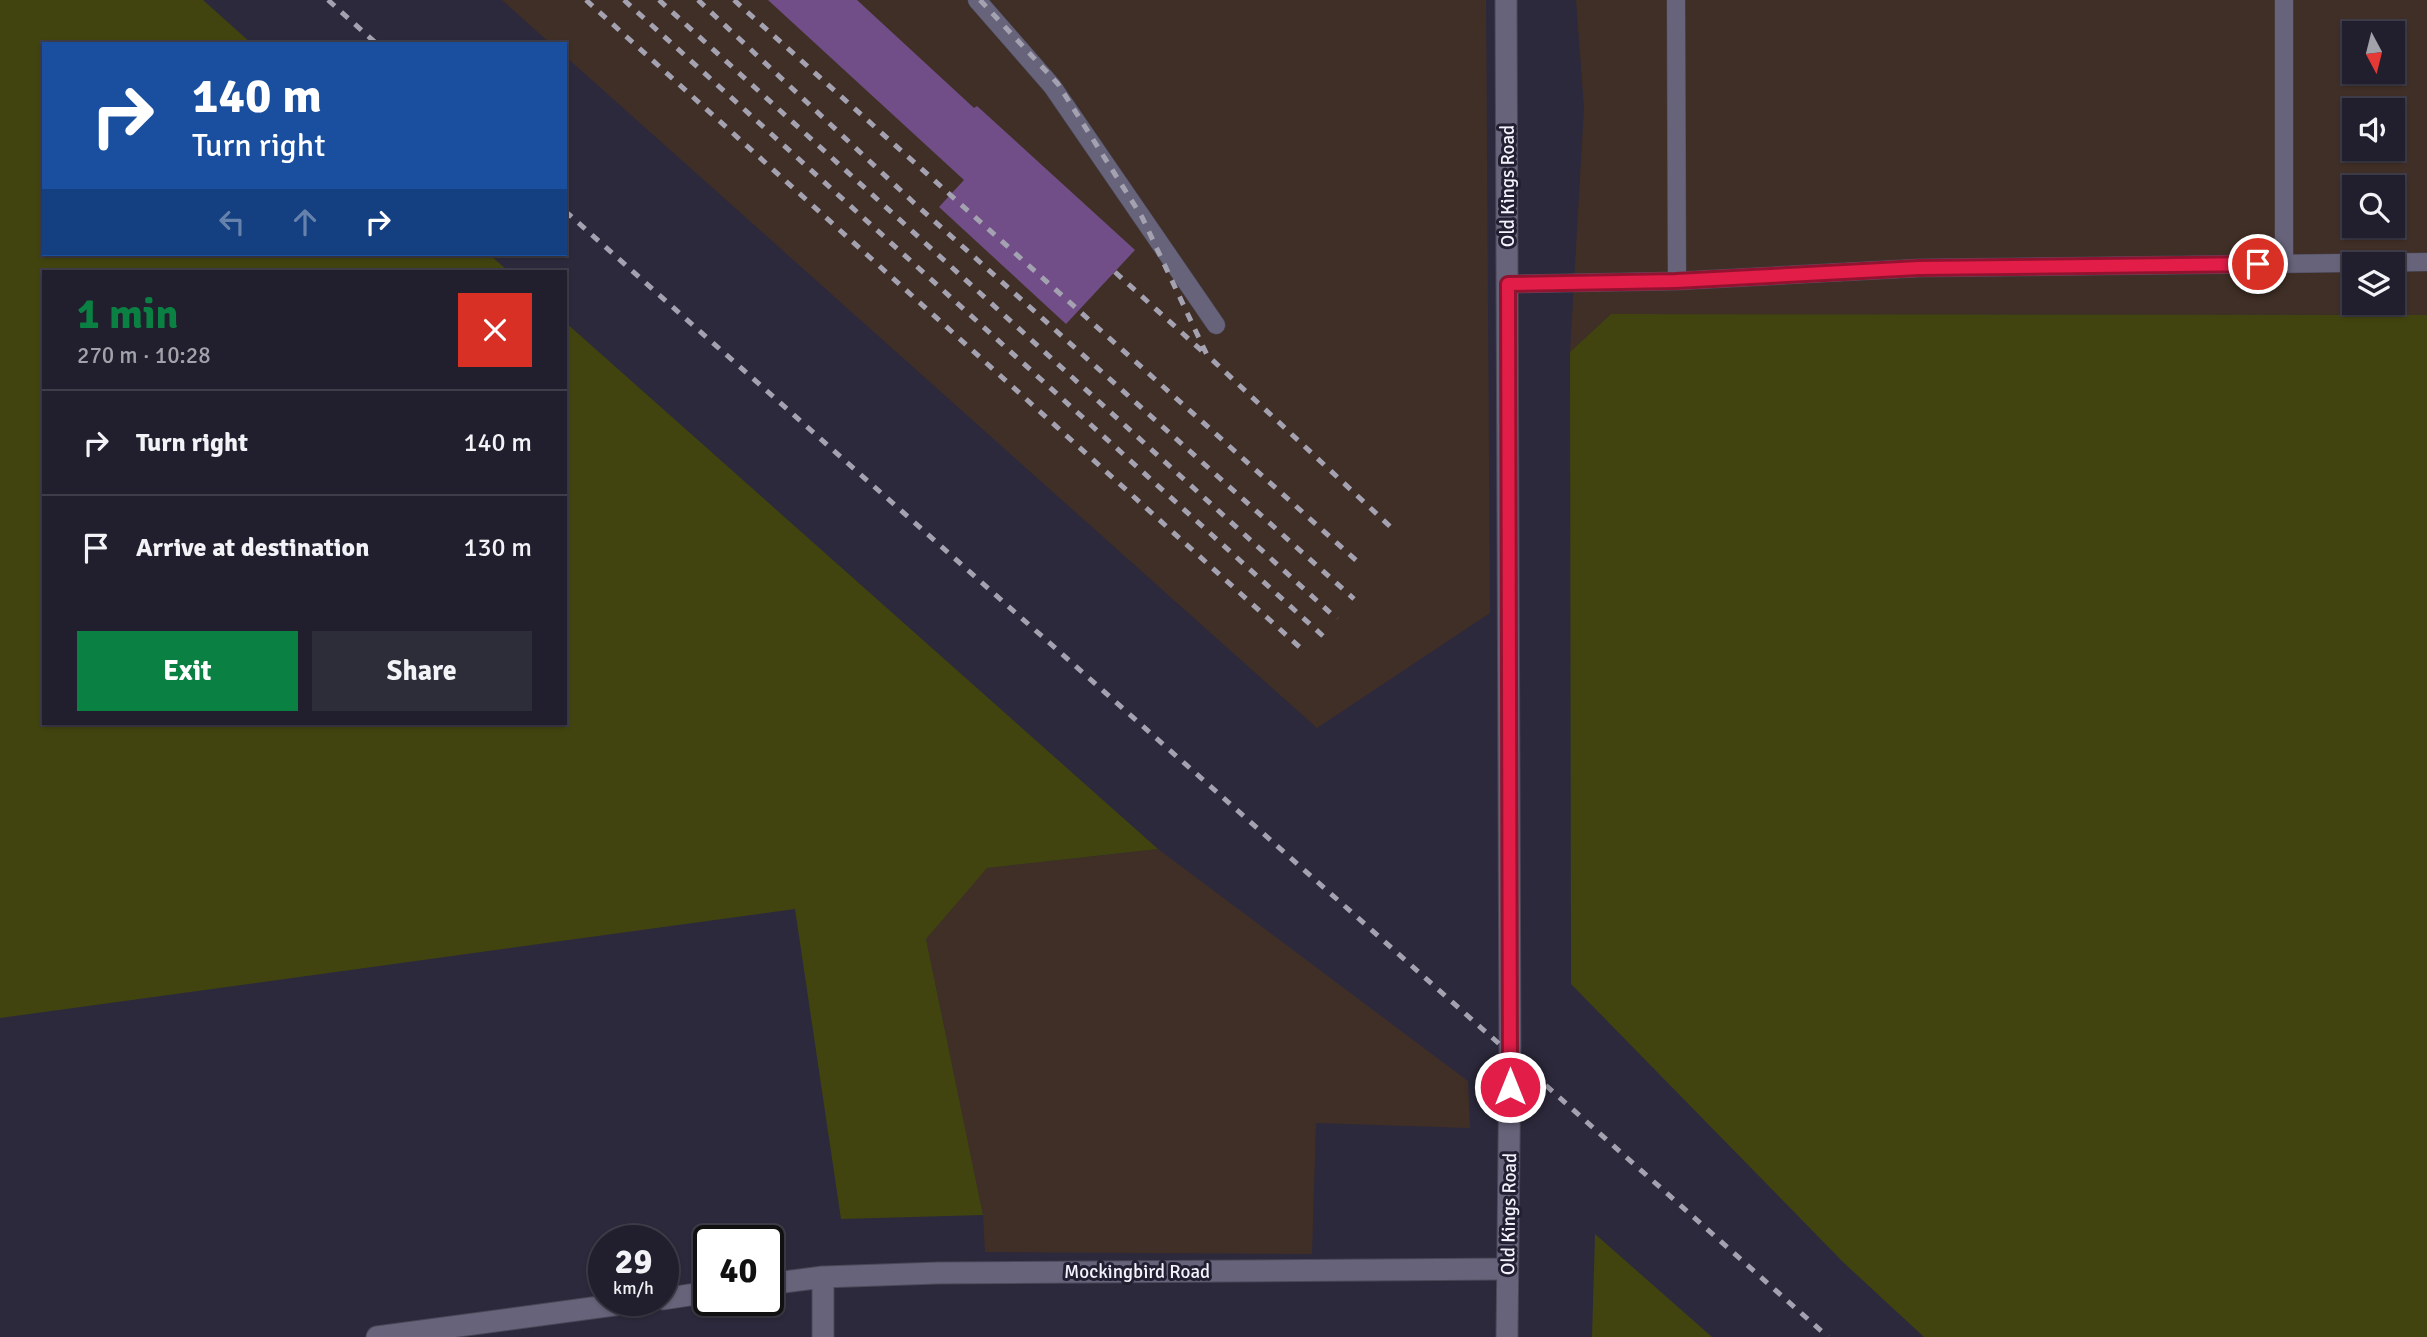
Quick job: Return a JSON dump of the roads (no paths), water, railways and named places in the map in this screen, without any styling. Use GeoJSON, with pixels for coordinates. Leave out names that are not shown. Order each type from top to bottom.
{"type":"FeatureCollection","features":[{"type":"Feature","properties":{"kind":"street","name":"Old Kings Road"},"geometry":{"type":"LineString","coordinates":[[1506,0],[1510,1053],[1507,1337]]}},
{"type":"Feature","properties":{"kind":"street","name":"Mockingbird Road"},"geometry":{"type":"LineString","coordinates":[[784,1282],[823,1277],[951,1272],[1507,1269]]}},
{"type":"Feature","properties":{"kind":"street"},"geometry":{"type":"LineString","coordinates":[[823,1277],[823,1337]]}},
{"type":"Feature","properties":{"kind":"street"},"geometry":{"type":"LineString","coordinates":[[377,1337],[588,1309]]}},
{"type":"Feature","properties":{"kind":"lane"},"geometry":{"type":"LineString","coordinates":[[977,0],[1052,86],[1216,325]]}},
{"type":"Feature","properties":{"kind":"lane"},"geometry":{"type":"LineString","coordinates":[[1676,0],[1676,281]]}},
{"type":"Feature","properties":{"kind":"lane"},"geometry":{"type":"LineString","coordinates":[[2284,0],[2284,263]]}},
{"type":"Feature","properties":{"kind":"lane"},"geometry":{"type":"LineString","coordinates":[[1508,284],[1676,281],[1919,268],[2427,261]]}},
{"type":"Feature","properties":{"kind":"railway"},"geometry":{"type":"LineString","coordinates":[[328,0],[375,42]]}},
{"type":"Feature","properties":{"kind":"railway"},"geometry":{"type":"LineString","coordinates":[[586,0],[1305,652]]}},
{"type":"Feature","properties":{"kind":"railway"},"geometry":{"type":"LineString","coordinates":[[624,0],[1323,636]]}},
{"type":"Feature","properties":{"kind":"railway"},"geometry":{"type":"LineString","coordinates":[[659,0],[1337,619]]}},
{"type":"Feature","properties":{"kind":"railway"},"geometry":{"type":"LineString","coordinates":[[698,0],[912,201],[1354,599]]}},
{"type":"Feature","properties":{"kind":"railway"},"geometry":{"type":"LineString","coordinates":[[734,0],[1359,563]]}},
{"type":"Feature","properties":{"kind":"railway"},"geometry":{"type":"LineString","coordinates":[[980,0],[1058,84],[1142,217],[1207,355],[1396,532]]}},
{"type":"Feature","properties":{"kind":"railway"},"geometry":{"type":"LineString","coordinates":[[567,213],[1828,1337]]}},
{"type":"Feature","properties":{"kind":"railway"},"geometry":{"type":"LineString","coordinates":[[1115,272],[1202,351]]}}]}
